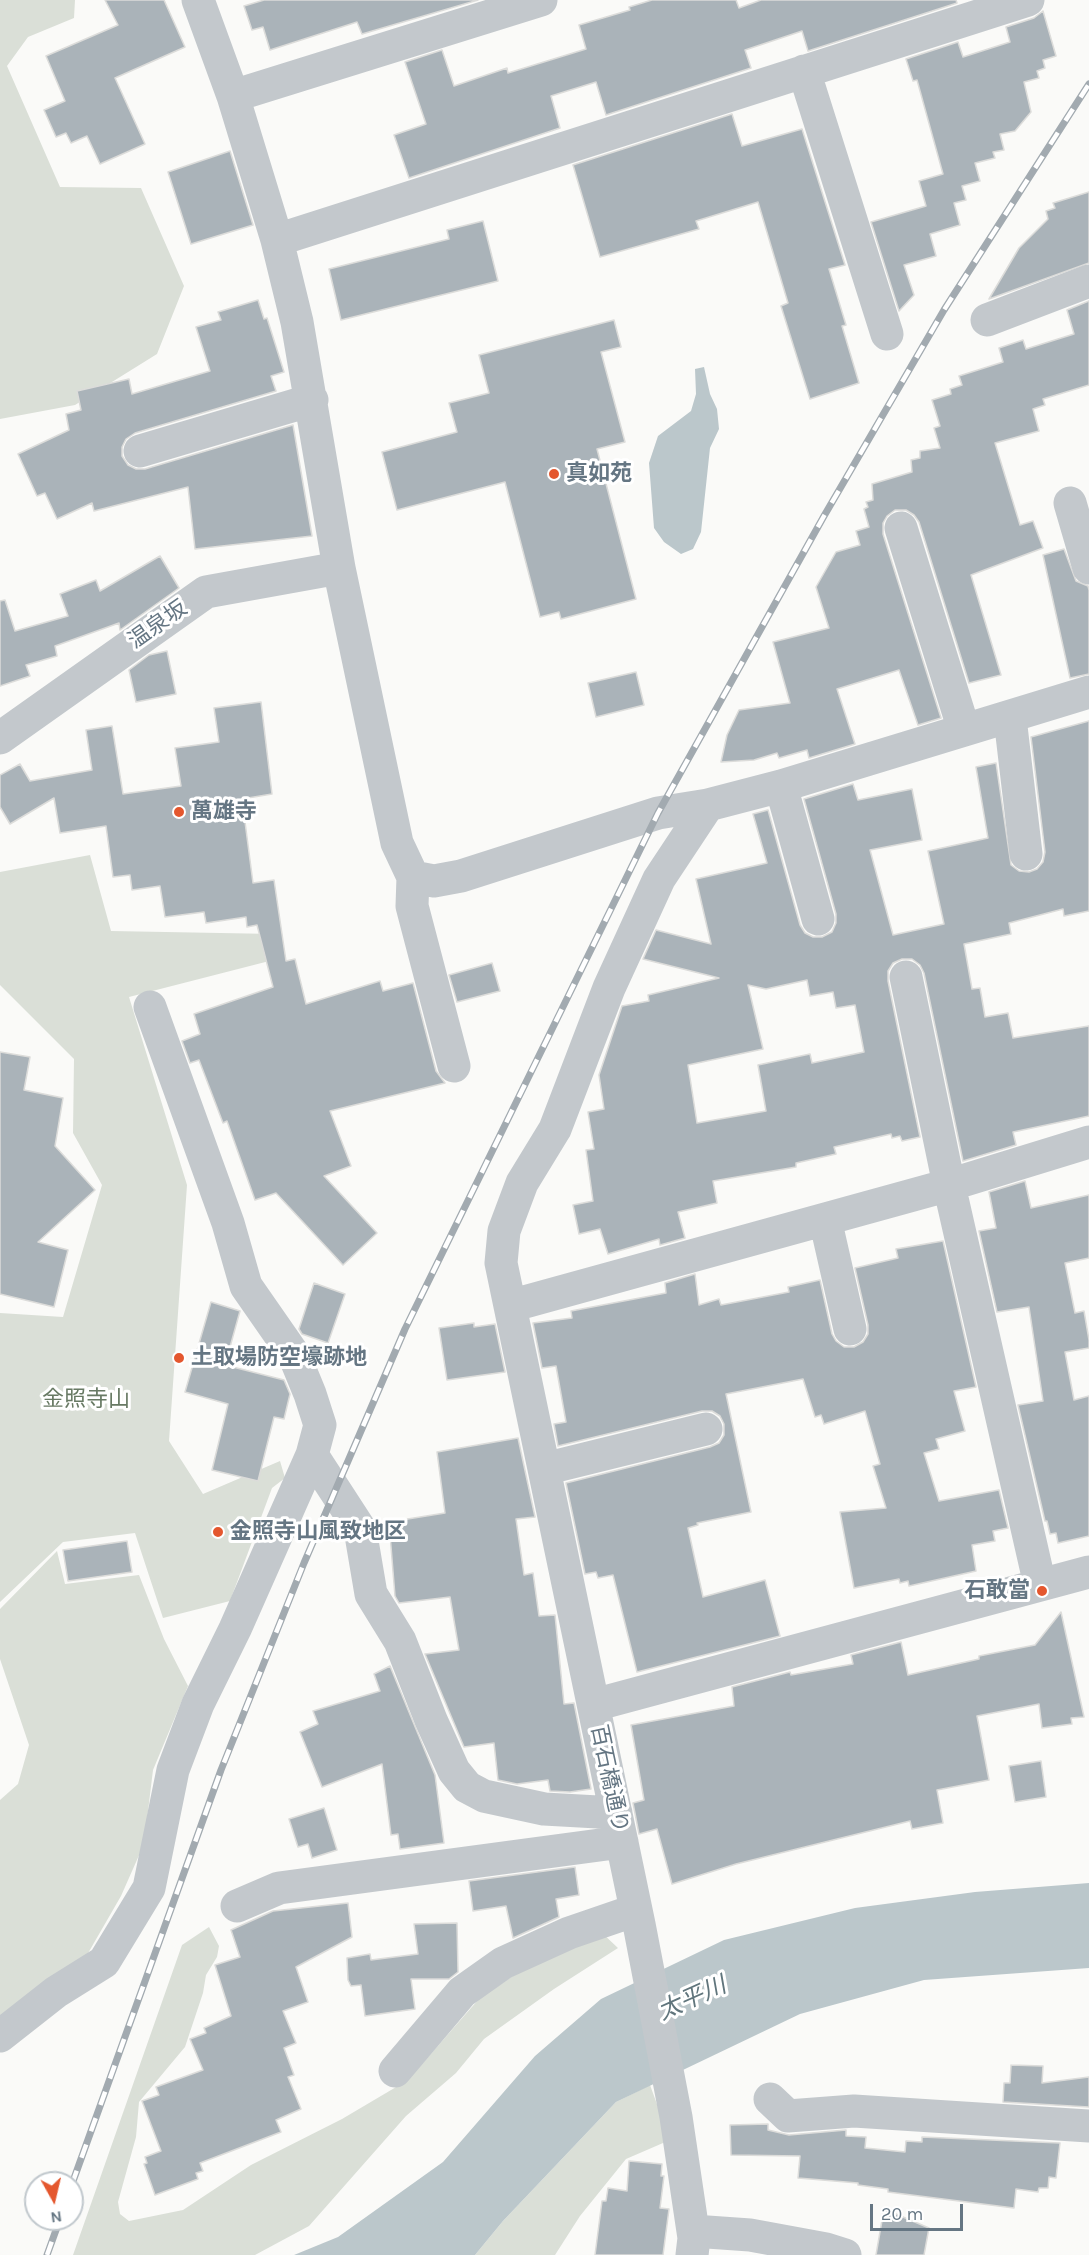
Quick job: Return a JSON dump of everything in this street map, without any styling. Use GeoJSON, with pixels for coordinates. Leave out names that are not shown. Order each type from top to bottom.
{"type":"FeatureCollection","features":[{"type":"Feature","properties":{"kind":"street"},"geometry":{"type":"LineString","coordinates":[[198,0],[233,96],[277,240],[297,322],[339,568],[397,843],[413,877],[412,906],[454,1066]]}},
{"type":"Feature","properties":{"kind":"street"},"geometry":{"type":"LineString","coordinates":[[277,240],[1028,0]]}},
{"type":"Feature","properties":{"kind":"street"},"geometry":{"type":"LineString","coordinates":[[233,96],[523,3]]}},
{"type":"Feature","properties":{"kind":"street"},"geometry":{"type":"LineString","coordinates":[[804,71],[887,334]]}},
{"type":"Feature","properties":{"kind":"street"},"geometry":{"type":"LineString","coordinates":[[987,320],[1089,281]]}},
{"type":"Feature","properties":{"kind":"street"},"geometry":{"type":"LineString","coordinates":[[140,451],[312,400]]}},
{"type":"Feature","properties":{"kind":"street"},"geometry":{"type":"LineString","coordinates":[[1070,503],[1089,567]]}},
{"type":"Feature","properties":{"kind":"street"},"geometry":{"type":"LineString","coordinates":[[901,528],[964,730]]}},
{"type":"Feature","properties":{"kind":"street","name":"温泉坂"},"geometry":{"type":"LineString","coordinates":[[1,734],[206,592],[339,568]]}},
{"type":"Feature","properties":{"kind":"street"},"geometry":{"type":"LineString","coordinates":[[413,877],[434,880],[461,876],[658,813],[708,805],[781,786],[1010,718],[1089,692]]}},
{"type":"Feature","properties":{"kind":"street"},"geometry":{"type":"LineString","coordinates":[[1010,718],[1026,854]]}},
{"type":"Feature","properties":{"kind":"street"},"geometry":{"type":"LineString","coordinates":[[781,786],[818,919]]}},
{"type":"Feature","properties":{"kind":"street","name":"百石橋通り"},"geometry":{"type":"LineString","coordinates":[[693,2243],[676,2116],[638,1917],[501,1263],[504,1231],[522,1183],[555,1129],[609,988],[659,879],[708,805]]}},
{"type":"Feature","properties":{"kind":"street"},"geometry":{"type":"LineString","coordinates":[[906,977],[949,1185],[1040,1586]]}},
{"type":"Feature","properties":{"kind":"street"},"geometry":{"type":"LineString","coordinates":[[0,2036],[56,1992],[104,1962],[149,1888],[173,1770],[198,1704],[235,1629],[312,1455],[320,1425],[294,1355],[246,1286],[228,1223],[150,1007]]}},
{"type":"Feature","properties":{"kind":"street"},"geometry":{"type":"LineString","coordinates":[[510,1306],[949,1185],[1089,1142]]}},
{"type":"Feature","properties":{"kind":"street"},"geometry":{"type":"LineString","coordinates":[[825,1219],[850,1329]]}},
{"type":"Feature","properties":{"kind":"street"},"geometry":{"type":"LineString","coordinates":[[544,1469],[706,1429]]}},
{"type":"Feature","properties":{"kind":"street"},"geometry":{"type":"LineString","coordinates":[[312,1455],[360,1528],[371,1594],[400,1641],[454,1771],[467,1787],[484,1796],[619,1827]]}},
{"type":"Feature","properties":{"kind":"street"},"geometry":{"type":"LineString","coordinates":[[594,1705],[1089,1572]]}},
{"type":"Feature","properties":{"kind":"street"},"geometry":{"type":"LineString","coordinates":[[237,1906],[279,1888],[619,1827]]}},
{"type":"Feature","properties":{"kind":"street"},"geometry":{"type":"LineString","coordinates":[[394,2071],[462,1992],[503,1963],[569,1933],[638,1917]]}},
{"type":"Feature","properties":{"kind":"street"},"geometry":{"type":"LineString","coordinates":[[770,2099],[788,2116],[854,2111],[1089,2126]]}},
{"type":"Feature","properties":{"kind":"street"},"geometry":{"type":"LineString","coordinates":[[693,2243],[750,2235],[826,2248],[845,2255]]}},
{"type":"Feature","properties":{"kind":"green space"},"geometry":{"type":"Polygon","coordinates":[[[0,0],[75,0],[74,18],[28,37],[7,66],[60,187],[141,188],[184,286],[157,354],[75,405],[0,419],[0,0]]]}},
{"type":"Feature","properties":{"kind":"green space","name":"金照寺山"},"geometry":{"type":"Polygon","coordinates":[[[90,855],[111,931],[275,934],[281,958],[129,997],[187,1185],[169,1441],[203,1494],[280,1461],[285,1478],[272,1488],[230,1601],[163,1618],[135,1533],[63,1542],[0,1602],[0,1313],[63,1317],[102,1185],[73,1133],[74,1059],[0,985],[0,872],[90,855]]]}},
{"type":"Feature","properties":{"kind":"green space"},"geometry":{"type":"Polygon","coordinates":[[[57,1551],[65,1584],[139,1575],[164,1639],[188,1686],[153,1770],[144,1844],[121,1896],[87,1955],[0,2020],[0,1800],[18,1784],[29,1745],[0,1659],[0,1609],[57,1551]]]}},
{"type":"Feature","properties":{"kind":"green space"},"geometry":{"type":"Polygon","coordinates":[[[209,1927],[219,1946],[217,1957],[206,1975],[203,1993],[185,2047],[139,2102],[136,2137],[118,2202],[120,2214],[129,2221],[183,2210],[251,2165],[342,2119],[408,2080],[478,2000],[517,1973],[600,1931],[618,1948],[554,1989],[484,2039],[456,2073],[406,2116],[309,2226],[255,2255],[73,2255],[81,2231],[84,2231],[84,2224],[182,1945],[209,1927]]]}},
{"type":"Feature","properties":{"kind":"green space"},"geometry":{"type":"Polygon","coordinates":[[[650,2085],[670,2140],[626,2159],[580,2216],[555,2255],[475,2255],[503,2221],[616,2102],[650,2085]]]}},
{"type":"Feature","properties":{"kind":"water"},"geometry":{"type":"Polygon","coordinates":[[[704,367],[710,394],[717,409],[719,429],[710,448],[701,532],[693,549],[681,554],[664,542],[654,528],[649,463],[658,436],[691,411],[696,394],[695,369],[704,367]]]}},
{"type":"Feature","properties":{"kind":"water","name":"太平川"},"geometry":{"type":"Polygon","coordinates":[[[1089,1883],[1089,1968],[924,1980],[800,2014],[616,2102],[503,2221],[475,2255],[294,2255],[338,2237],[443,2162],[535,2056],[601,1999],[724,1940],[855,1908],[975,1892],[1089,1883]]]}},
{"type":"Feature","properties":{"kind":"building"},"geometry":{"type":"Polygon","coordinates":[[[105,0],[164,0],[185,47],[115,78],[145,144],[100,164],[87,136],[71,143],[66,133],[56,137],[44,110],[65,101],[46,56],[118,25],[105,0]]]}},
{"type":"Feature","properties":{"kind":"building"},"geometry":{"type":"Polygon","coordinates":[[[264,0],[478,0],[362,34],[357,22],[270,50],[263,27],[252,30],[244,6],[264,0]]]}},
{"type":"Feature","properties":{"kind":"building"},"geometry":{"type":"Polygon","coordinates":[[[652,0],[736,0],[739,8],[761,0],[956,0],[957,3],[808,51],[802,31],[745,50],[751,68],[606,115],[596,82],[551,96],[560,128],[409,178],[394,135],[426,124],[405,62],[442,50],[454,86],[507,68],[508,73],[586,49],[579,25],[630,10],[629,7],[652,0]]]}},
{"type":"Feature","properties":{"kind":"building"},"geometry":{"type":"Polygon","coordinates":[[[1043,11],[1056,56],[1043,60],[1045,68],[1037,71],[1039,78],[1024,82],[1031,112],[1015,131],[1000,134],[1004,150],[993,152],[995,158],[975,163],[980,181],[962,186],[966,200],[954,203],[960,225],[930,234],[936,256],[904,265],[914,295],[899,311],[871,222],[926,206],[919,181],[943,174],[917,80],[913,81],[906,59],[958,42],[963,57],[1010,42],[1006,27],[1034,18],[1043,11]]]}},
{"type":"Feature","properties":{"kind":"building"},"geometry":{"type":"Polygon","coordinates":[[[732,114],[742,146],[802,129],[845,265],[829,269],[846,325],[842,326],[859,383],[810,399],[781,306],[788,303],[758,202],[696,221],[699,229],[600,257],[573,165],[732,114]]]}},
{"type":"Feature","properties":{"kind":"building"},"geometry":{"type":"Polygon","coordinates":[[[230,151],[253,225],[191,244],[168,172],[230,151]]]}},
{"type":"Feature","properties":{"kind":"building"},"geometry":{"type":"Polygon","coordinates":[[[1089,192],[1089,263],[989,299],[1019,248],[1048,219],[1046,211],[1055,208],[1053,203],[1089,192]]]}},
{"type":"Feature","properties":{"kind":"building"},"geometry":{"type":"Polygon","coordinates":[[[483,221],[498,281],[341,320],[329,269],[449,239],[447,230],[483,221]]]}},
{"type":"Feature","properties":{"kind":"building"},"geometry":{"type":"Polygon","coordinates":[[[258,300],[264,319],[267,318],[284,372],[271,376],[276,391],[135,433],[126,439],[122,447],[122,456],[128,465],[136,469],[145,469],[293,425],[312,536],[195,549],[188,487],[94,511],[92,503],[57,519],[45,493],[37,496],[18,454],[69,430],[66,414],[81,410],[77,391],[129,379],[132,394],[210,371],[196,327],[221,320],[218,312],[258,300]]]}},
{"type":"Feature","properties":{"kind":"building"},"geometry":{"type":"Polygon","coordinates":[[[1089,301],[1089,385],[1043,399],[1045,405],[1033,409],[1039,431],[995,443],[1020,525],[1033,521],[1043,548],[971,575],[1001,675],[969,683],[919,522],[906,510],[895,510],[887,516],[883,523],[883,534],[941,718],[918,725],[899,670],[837,689],[855,744],[809,758],[807,750],[779,758],[777,753],[754,760],[721,762],[727,735],[739,710],[790,703],[773,642],[829,628],[816,587],[836,552],[860,545],[856,531],[869,527],[864,509],[868,507],[866,502],[873,500],[872,484],[912,472],[911,460],[920,458],[920,451],[940,448],[934,428],[940,426],[932,400],[951,394],[950,389],[962,385],[959,376],[1003,362],[999,348],[1023,340],[1026,349],[1074,334],[1067,310],[1089,301]]]}},
{"type":"Feature","properties":{"kind":"building","name":"真如苑"},"geometry":{"type":"Polygon","coordinates":[[[614,320],[621,347],[601,352],[625,442],[597,449],[636,599],[561,619],[559,612],[540,617],[505,482],[397,510],[382,452],[457,432],[449,403],[489,393],[479,355],[614,320]]]}},
{"type":"Feature","properties":{"kind":"building"},"geometry":{"type":"Polygon","coordinates":[[[1064,549],[1076,581],[1088,586],[1089,590],[1089,674],[1070,678],[1043,555],[1064,549]]]}},
{"type":"Feature","properties":{"kind":"building"},"geometry":{"type":"Polygon","coordinates":[[[160,556],[179,588],[120,630],[119,623],[55,646],[57,656],[26,665],[30,676],[0,686],[0,601],[5,600],[15,631],[68,616],[60,594],[96,580],[100,591],[160,556]]]}},
{"type":"Feature","properties":{"kind":"building"},"geometry":{"type":"Polygon","coordinates":[[[167,651],[176,694],[136,702],[129,670],[149,655],[167,651]]]}},
{"type":"Feature","properties":{"kind":"building"},"geometry":{"type":"Polygon","coordinates":[[[636,672],[644,705],[596,717],[588,683],[636,672]]]}},
{"type":"Feature","properties":{"kind":"building"},"geometry":{"type":"Polygon","coordinates":[[[261,702],[272,794],[242,799],[253,883],[274,880],[286,961],[295,959],[306,1004],[380,981],[383,991],[413,983],[436,1071],[445,1083],[330,1111],[351,1166],[324,1176],[377,1233],[343,1265],[276,1193],[255,1200],[227,1121],[223,1123],[199,1060],[190,1063],[182,1041],[200,1034],[194,1014],[273,987],[257,925],[247,927],[246,917],[206,923],[204,912],[165,917],[160,886],[132,890],[130,875],[113,877],[106,826],[60,833],[54,798],[10,824],[0,807],[0,775],[20,764],[30,781],[92,770],[86,730],[112,726],[123,794],[181,786],[175,748],[219,742],[214,708],[261,702]]]}},
{"type":"Feature","properties":{"kind":"building"},"geometry":{"type":"Polygon","coordinates":[[[1089,721],[1089,911],[1064,916],[1063,909],[1009,923],[1011,934],[964,944],[972,989],[980,988],[985,1017],[1008,1013],[1013,1038],[1089,1026],[1089,1116],[1013,1132],[1016,1145],[963,1161],[924,973],[920,965],[912,959],[902,959],[893,963],[888,971],[888,981],[920,1137],[902,1141],[900,1136],[892,1138],[891,1134],[834,1147],[836,1154],[796,1163],[796,1167],[713,1181],[717,1203],[678,1212],[685,1238],[660,1245],[659,1239],[608,1254],[600,1229],[579,1234],[573,1205],[593,1201],[586,1150],[594,1149],[588,1112],[604,1109],[599,1075],[622,1006],[649,1001],[648,995],[719,978],[643,959],[656,930],[711,944],[696,879],[767,863],[753,814],[768,810],[800,925],[805,933],[813,937],[822,937],[832,932],[836,923],[836,914],[804,799],[853,784],[858,800],[912,789],[922,840],[870,850],[893,935],[944,924],[928,851],[988,838],[976,767],[996,763],[1011,865],[1019,871],[1029,872],[1037,869],[1043,862],[1045,852],[1031,737],[1089,721]],[[807,980],[766,989],[748,985],[763,1049],[688,1065],[697,1123],[766,1111],[758,1065],[810,1054],[812,1063],[864,1052],[855,1005],[836,1008],[833,992],[810,996],[807,980]]]}},
{"type":"Feature","properties":{"kind":"building"},"geometry":{"type":"Polygon","coordinates":[[[492,963],[500,991],[457,1002],[449,975],[492,963]]]}},
{"type":"Feature","properties":{"kind":"building"},"geometry":{"type":"Polygon","coordinates":[[[0,1052],[30,1057],[24,1090],[63,1098],[55,1146],[95,1190],[38,1242],[68,1250],[54,1307],[0,1294],[0,1052]]]}},
{"type":"Feature","properties":{"kind":"building"},"geometry":{"type":"Polygon","coordinates":[[[1025,1181],[1031,1208],[1089,1195],[1089,1258],[1065,1263],[1075,1313],[1084,1311],[1089,1348],[1065,1352],[1074,1400],[1089,1396],[1089,1536],[1058,1543],[1056,1533],[1050,1534],[1047,1521],[1045,1521],[1018,1405],[1043,1401],[1029,1307],[997,1312],[979,1231],[996,1228],[989,1192],[1025,1181]]]}},
{"type":"Feature","properties":{"kind":"building"},"geometry":{"type":"Polygon","coordinates":[[[943,1241],[976,1387],[954,1391],[965,1431],[936,1439],[939,1449],[924,1453],[939,1501],[999,1490],[1008,1528],[993,1531],[995,1541],[972,1545],[976,1571],[909,1586],[908,1581],[900,1583],[899,1579],[854,1588],[840,1512],[886,1508],[873,1466],[880,1464],[865,1411],[824,1424],[821,1415],[815,1417],[803,1379],[726,1394],[751,1512],[697,1523],[698,1525],[688,1528],[703,1597],[765,1580],[780,1636],[637,1672],[613,1575],[598,1578],[596,1572],[585,1574],[566,1483],[710,1447],[719,1443],[724,1435],[724,1424],[720,1416],[712,1411],[702,1411],[558,1446],[554,1424],[566,1422],[556,1366],[542,1368],[533,1323],[572,1318],[571,1311],[666,1293],[665,1283],[695,1274],[699,1305],[719,1299],[721,1305],[789,1292],[788,1287],[820,1280],[832,1334],[836,1341],[844,1347],[854,1347],[863,1342],[868,1334],[855,1268],[898,1258],[896,1249],[943,1241]]]}},
{"type":"Feature","properties":{"kind":"building"},"geometry":{"type":"Polygon","coordinates":[[[314,1283],[345,1294],[328,1343],[302,1334],[299,1329],[314,1283]]]}},
{"type":"Feature","properties":{"kind":"building"},"geometry":{"type":"Polygon","coordinates":[[[211,1302],[240,1311],[225,1365],[284,1380],[290,1394],[284,1419],[274,1417],[258,1481],[212,1470],[228,1404],[185,1392],[211,1302]]]}},
{"type":"Feature","properties":{"kind":"building"},"geometry":{"type":"Polygon","coordinates":[[[474,1323],[474,1327],[495,1324],[505,1372],[447,1380],[439,1328],[474,1323]]]}},
{"type":"Feature","properties":{"kind":"building"},"geometry":{"type":"Polygon","coordinates":[[[518,1438],[535,1517],[516,1519],[524,1575],[533,1573],[539,1616],[555,1615],[564,1704],[574,1703],[591,1789],[570,1792],[550,1791],[548,1780],[517,1784],[498,1780],[494,1743],[464,1747],[425,1654],[459,1650],[450,1597],[399,1603],[395,1596],[389,1522],[445,1513],[437,1452],[518,1438]]]}},
{"type":"Feature","properties":{"kind":"building"},"geometry":{"type":"Polygon","coordinates":[[[127,1541],[132,1572],[68,1581],[63,1550],[127,1541]]]}},
{"type":"Feature","properties":{"kind":"building"},"geometry":{"type":"Polygon","coordinates":[[[1061,1612],[1084,1717],[1071,1718],[1072,1724],[1042,1728],[1039,1704],[977,1716],[989,1780],[937,1790],[943,1823],[912,1829],[910,1821],[736,1864],[672,1884],[657,1829],[639,1834],[633,1803],[644,1800],[631,1725],[734,1706],[732,1687],[790,1672],[791,1675],[853,1664],[851,1655],[901,1642],[908,1675],[979,1659],[979,1656],[1035,1645],[1061,1612]]]}},
{"type":"Feature","properties":{"kind":"building"},"geometry":{"type":"Polygon","coordinates":[[[390,1666],[435,1775],[444,1843],[400,1849],[398,1834],[391,1835],[382,1764],[322,1787],[300,1732],[318,1724],[313,1711],[380,1691],[374,1674],[390,1666]]]}},
{"type":"Feature","properties":{"kind":"building"},"geometry":{"type":"Polygon","coordinates":[[[1041,1761],[1046,1797],[1015,1802],[1009,1766],[1041,1761]]]}},
{"type":"Feature","properties":{"kind":"building"},"geometry":{"type":"Polygon","coordinates":[[[324,1808],[337,1850],[312,1858],[308,1844],[298,1847],[289,1819],[324,1808]]]}},
{"type":"Feature","properties":{"kind":"building"},"geometry":{"type":"Polygon","coordinates":[[[575,1867],[579,1895],[556,1899],[559,1917],[513,1938],[506,1906],[473,1911],[469,1881],[575,1867]]]}},
{"type":"Feature","properties":{"kind":"building"},"geometry":{"type":"Polygon","coordinates":[[[348,1903],[352,1937],[296,1967],[308,2002],[283,2011],[296,2043],[284,2048],[294,2075],[288,2077],[301,2109],[276,2120],[281,2132],[200,2163],[203,2171],[196,2173],[198,2179],[155,2195],[144,2164],[147,2163],[145,2157],[161,2151],[142,2101],[159,2095],[156,2087],[203,2070],[190,2039],[206,2033],[204,2028],[231,2016],[215,1965],[240,1957],[231,1930],[273,1911],[348,1903]]]}},
{"type":"Feature","properties":{"kind":"building"},"geometry":{"type":"Polygon","coordinates":[[[457,1923],[458,1972],[449,1979],[411,1979],[415,2009],[365,2016],[361,1985],[351,1986],[348,1980],[347,1958],[370,1954],[371,1960],[418,1954],[414,1924],[457,1923]]]}},
{"type":"Feature","properties":{"kind":"building"},"geometry":{"type":"Polygon","coordinates":[[[1011,2065],[1043,2066],[1042,2083],[1089,2077],[1089,2107],[1003,2102],[1004,2083],[1010,2083],[1011,2065]]]}},
{"type":"Feature","properties":{"kind":"building"},"geometry":{"type":"Polygon","coordinates":[[[768,2124],[768,2130],[789,2135],[846,2130],[846,2136],[866,2137],[865,2148],[905,2152],[906,2141],[922,2142],[922,2137],[1060,2143],[1056,2178],[1049,2177],[1048,2188],[1039,2188],[1038,2192],[1016,2189],[1014,2208],[888,2192],[888,2189],[858,2185],[858,2183],[798,2178],[800,2156],[731,2155],[730,2125],[768,2124]]]}},
{"type":"Feature","properties":{"kind":"building"},"geometry":{"type":"Polygon","coordinates":[[[629,2161],[662,2164],[661,2176],[664,2176],[660,2208],[669,2209],[663,2255],[595,2255],[602,2201],[606,2201],[608,2188],[627,2191],[629,2161]]]}},
{"type":"Feature","properties":{"kind":"building"},"geometry":{"type":"Polygon","coordinates":[[[884,2209],[929,2228],[924,2255],[876,2255],[884,2209]]]}},
{"type":"Feature","properties":{"kind":"railway"},"geometry":{"type":"LineString","coordinates":[[77,2171],[221,1770],[304,1563],[405,1329],[658,813],[824,516],[944,310],[1089,84]]}},
{"type":"Feature","properties":{"kind":"railway"},"geometry":{"type":"LineString","coordinates":[[47,2255],[56,2231]]}},
{"type":"Feature","properties":{"kind":"place","name":"真如苑"},"geometry":{"type":"Point","coordinates":[554,474]}},
{"type":"Feature","properties":{"kind":"place","name":"萬雄寺"},"geometry":{"type":"Point","coordinates":[179,812]}},
{"type":"Feature","properties":{"kind":"place","name":"土取場防空壕跡地"},"geometry":{"type":"Point","coordinates":[179,1358]}},
{"type":"Feature","properties":{"kind":"place","name":"金照寺山風致地区"},"geometry":{"type":"Point","coordinates":[218,1532]}},
{"type":"Feature","properties":{"kind":"place","name":"石敢當"},"geometry":{"type":"Point","coordinates":[1042,1591]}}]}
